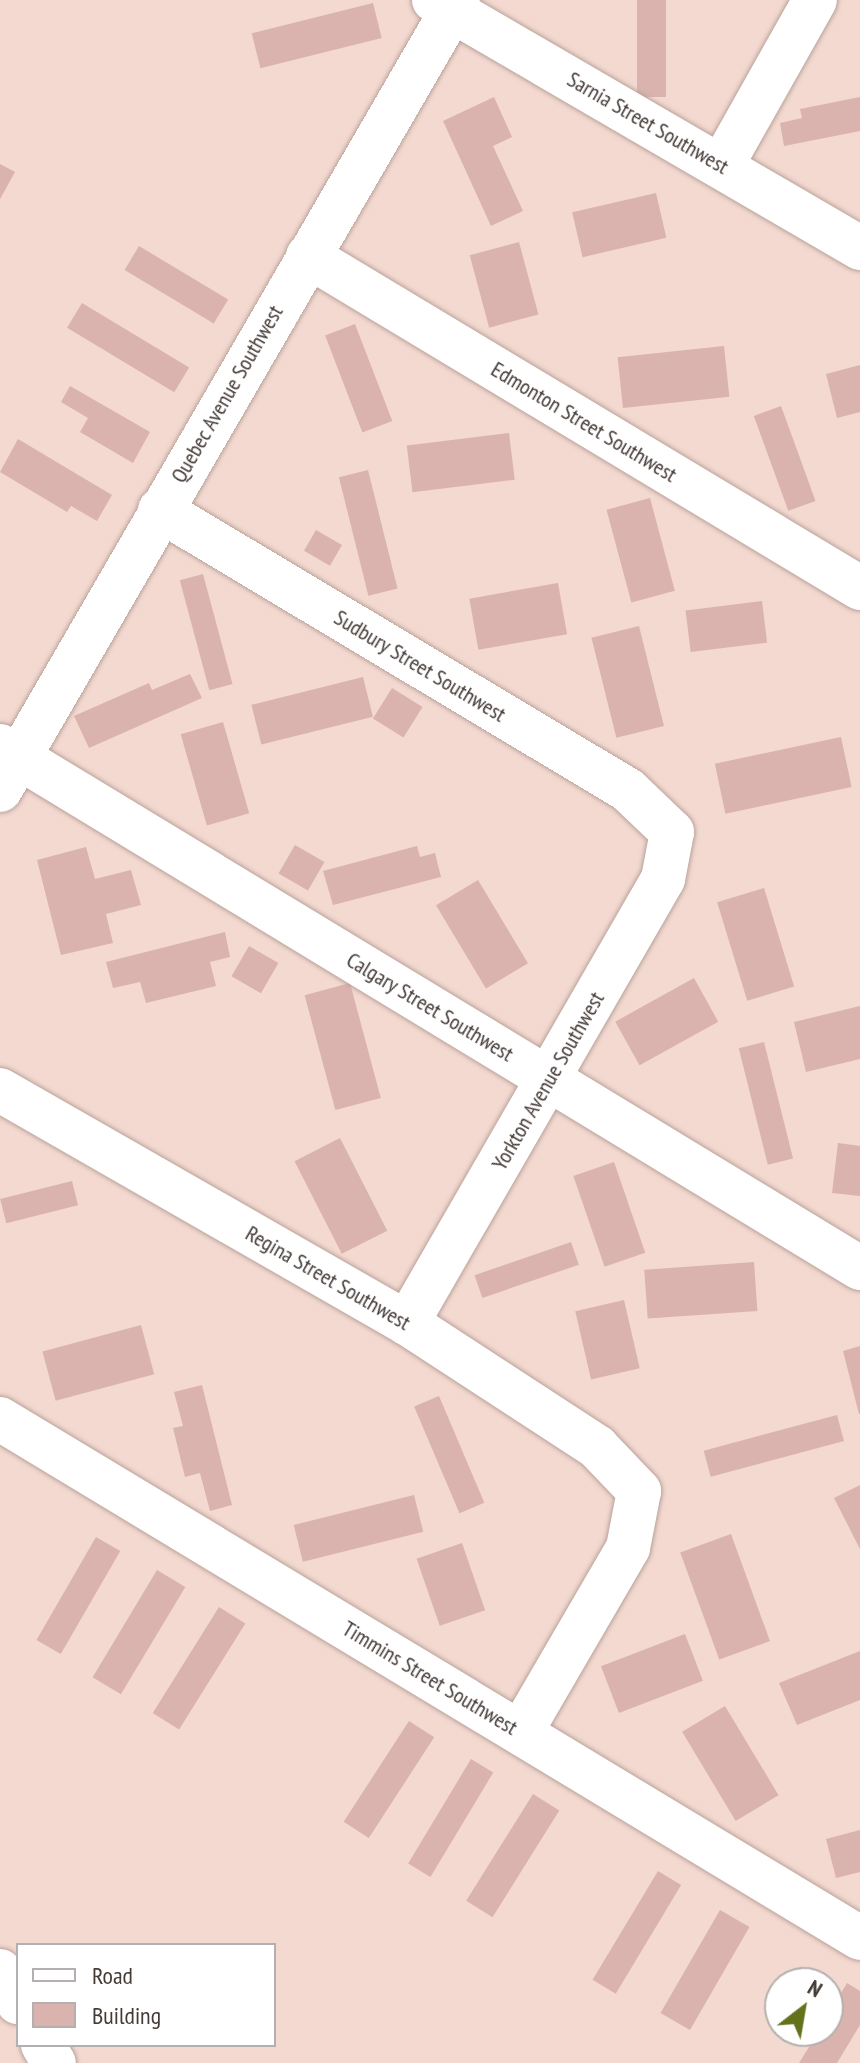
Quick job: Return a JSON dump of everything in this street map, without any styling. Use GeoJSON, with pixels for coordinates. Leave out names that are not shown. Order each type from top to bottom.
{"type":"FeatureCollection","features":[{"type":"Feature","properties":{"kind":"street"},"geometry":{"type":"LineString","coordinates":[[722,165],[815,0]]}},
{"type":"Feature","properties":{"kind":"street","name":"Sarnia Street Southwest"},"geometry":{"type":"LineString","coordinates":[[448,4],[860,248]]}},
{"type":"Feature","properties":{"kind":"street","name":"Quebec Avenue Southwest"},"geometry":{"type":"LineString","coordinates":[[6,765],[308,256],[448,4]]}},
{"type":"Feature","properties":{"kind":"street","name":"Edmonton Street Southwest"},"geometry":{"type":"LineString","coordinates":[[308,256],[860,588]]}},
{"type":"Feature","properties":{"kind":"street","name":"Sudbury Street Southwest"},"geometry":{"type":"LineString","coordinates":[[160,510],[628,790],[672,832]]}},
{"type":"Feature","properties":{"kind":"street","name":"Calgary Street Southwest"},"geometry":{"type":"LineString","coordinates":[[6,765],[549,1079],[860,1268]]}},
{"type":"Feature","properties":{"kind":"street","name":"Yorkton Avenue Southwest"},"geometry":{"type":"LineString","coordinates":[[407,1323],[663,879],[672,832]]}},
{"type":"Feature","properties":{"kind":"street","name":"Regina Street Southwest"},"geometry":{"type":"LineString","coordinates":[[0,1090],[407,1323],[597,1447],[639,1491],[628,1548],[521,1732]]}},
{"type":"Feature","properties":{"kind":"street","name":"Timmins Street Southwest"},"geometry":{"type":"LineString","coordinates":[[0,1419],[860,1938]]}},
{"type":"Feature","properties":{"kind":"building"},"geometry":{"type":"Polygon","coordinates":[[[637,0],[666,0],[666,97],[637,97],[637,0]]]}},
{"type":"Feature","properties":{"kind":"building"},"geometry":{"type":"Polygon","coordinates":[[[373,3],[382,38],[260,68],[252,33],[373,3]]]}},
{"type":"Feature","properties":{"kind":"building"},"geometry":{"type":"Polygon","coordinates":[[[494,97],[512,137],[493,146],[523,211],[491,226],[443,121],[494,97]]]}},
{"type":"Feature","properties":{"kind":"building"},"geometry":{"type":"Polygon","coordinates":[[[860,97],[860,131],[784,146],[780,123],[802,118],[800,109],[860,97]]]}},
{"type":"Feature","properties":{"kind":"building"},"geometry":{"type":"Polygon","coordinates":[[[0,164],[15,172],[0,199],[0,164]]]}},
{"type":"Feature","properties":{"kind":"building"},"geometry":{"type":"Polygon","coordinates":[[[656,193],[666,238],[583,257],[572,212],[656,193]]]}},
{"type":"Feature","properties":{"kind":"building"},"geometry":{"type":"Polygon","coordinates":[[[519,242],[538,314],[489,328],[470,255],[519,242]]]}},
{"type":"Feature","properties":{"kind":"building"},"geometry":{"type":"Polygon","coordinates":[[[139,246],[228,300],[214,324],[125,270],[139,246]]]}},
{"type":"Feature","properties":{"kind":"building"},"geometry":{"type":"Polygon","coordinates":[[[82,303],[189,367],[174,392],[67,328],[82,303]]]}},
{"type":"Feature","properties":{"kind":"building"},"geometry":{"type":"Polygon","coordinates":[[[355,324],[392,421],[362,433],[325,335],[355,324]]]}},
{"type":"Feature","properties":{"kind":"building"},"geometry":{"type":"Polygon","coordinates":[[[724,346],[729,397],[623,408],[618,357],[724,346]]]}},
{"type":"Feature","properties":{"kind":"building"},"geometry":{"type":"Polygon","coordinates":[[[860,365],[860,412],[837,418],[826,374],[860,365]]]}},
{"type":"Feature","properties":{"kind":"building"},"geometry":{"type":"Polygon","coordinates":[[[70,386],[150,432],[133,463],[80,432],[88,418],[61,402],[70,386]]]}},
{"type":"Feature","properties":{"kind":"building"},"geometry":{"type":"Polygon","coordinates":[[[781,406],[816,501],[788,511],[754,416],[781,406]]]}},
{"type":"Feature","properties":{"kind":"building"},"geometry":{"type":"Polygon","coordinates":[[[509,433],[515,480],[412,492],[407,446],[509,433]]]}},
{"type":"Feature","properties":{"kind":"building"},"geometry":{"type":"Polygon","coordinates":[[[18,439],[112,495],[97,521],[71,506],[67,512],[0,472],[18,439]]]}},
{"type":"Feature","properties":{"kind":"building"},"geometry":{"type":"Polygon","coordinates":[[[368,470],[398,588],[368,596],[339,477],[368,470]]]}},
{"type":"Feature","properties":{"kind":"building"},"geometry":{"type":"Polygon","coordinates":[[[650,498],[675,591],[631,602],[607,510],[650,498]]]}},
{"type":"Feature","properties":{"kind":"building"},"geometry":{"type":"Polygon","coordinates":[[[316,530],[342,545],[330,566],[304,551],[316,530]]]}},
{"type":"Feature","properties":{"kind":"building"},"geometry":{"type":"Polygon","coordinates":[[[203,574],[233,684],[209,690],[180,580],[203,574]]]}},
{"type":"Feature","properties":{"kind":"building"},"geometry":{"type":"Polygon","coordinates":[[[558,583],[567,634],[478,650],[469,599],[558,583]]]}},
{"type":"Feature","properties":{"kind":"building"},"geometry":{"type":"Polygon","coordinates":[[[762,601],[767,643],[691,652],[686,610],[762,601]]]}},
{"type":"Feature","properties":{"kind":"building"},"geometry":{"type":"Polygon","coordinates":[[[639,626],[664,726],[616,738],[591,638],[639,626]]]}},
{"type":"Feature","properties":{"kind":"building"},"geometry":{"type":"Polygon","coordinates":[[[190,674],[202,698],[89,748],[74,716],[149,683],[152,690],[190,674]]]}},
{"type":"Feature","properties":{"kind":"building"},"geometry":{"type":"Polygon","coordinates":[[[363,677],[373,717],[261,745],[251,705],[363,677]]]}},
{"type":"Feature","properties":{"kind":"building"},"geometry":{"type":"Polygon","coordinates":[[[392,688],[423,707],[403,738],[373,719],[392,688]]]}},
{"type":"Feature","properties":{"kind":"building"},"geometry":{"type":"Polygon","coordinates":[[[223,722],[249,813],[207,825],[181,734],[223,722]]]}},
{"type":"Feature","properties":{"kind":"building"},"geometry":{"type":"Polygon","coordinates":[[[841,737],[852,787],[725,814],[715,764],[841,737]]]}},
{"type":"Feature","properties":{"kind":"building"},"geometry":{"type":"Polygon","coordinates":[[[295,845],[324,862],[308,891],[278,874],[295,845]]]}},
{"type":"Feature","properties":{"kind":"building"},"geometry":{"type":"Polygon","coordinates":[[[417,846],[420,857],[435,853],[441,877],[333,905],[323,871],[417,846]]]}},
{"type":"Feature","properties":{"kind":"building"},"geometry":{"type":"Polygon","coordinates":[[[86,847],[95,879],[131,870],[141,905],[106,914],[113,943],[61,955],[37,860],[86,847]]]}},
{"type":"Feature","properties":{"kind":"building"},"geometry":{"type":"Polygon","coordinates":[[[478,880],[528,963],[486,988],[436,905],[478,880]]]}},
{"type":"Feature","properties":{"kind":"building"},"geometry":{"type":"Polygon","coordinates":[[[764,888],[794,986],[747,1001],[717,902],[764,888]]]}},
{"type":"Feature","properties":{"kind":"building"},"geometry":{"type":"Polygon","coordinates":[[[225,932],[230,957],[210,962],[216,986],[146,1003],[140,982],[113,988],[106,962],[225,932]]]}},
{"type":"Feature","properties":{"kind":"building"},"geometry":{"type":"Polygon","coordinates":[[[249,946],[278,963],[261,993],[232,976],[249,946]]]}},
{"type":"Feature","properties":{"kind":"building"},"geometry":{"type":"Polygon","coordinates":[[[694,978],[718,1022],[640,1065],[615,1022],[694,978]]]}},
{"type":"Feature","properties":{"kind":"building"},"geometry":{"type":"Polygon","coordinates":[[[350,983],[381,1098],[335,1110],[305,995],[350,983]]]}},
{"type":"Feature","properties":{"kind":"building"},"geometry":{"type":"Polygon","coordinates":[[[860,1006],[860,1059],[806,1072],[794,1022],[860,1006]]]}},
{"type":"Feature","properties":{"kind":"building"},"geometry":{"type":"Polygon","coordinates":[[[764,1042],[793,1158],[768,1165],[739,1048],[764,1042]]]}},
{"type":"Feature","properties":{"kind":"building"},"geometry":{"type":"Polygon","coordinates":[[[340,1138],[387,1231],[342,1254],[295,1161],[340,1138]]]}},
{"type":"Feature","properties":{"kind":"building"},"geometry":{"type":"Polygon","coordinates":[[[838,1143],[860,1146],[860,1196],[832,1193],[838,1143]]]}},
{"type":"Feature","properties":{"kind":"building"},"geometry":{"type":"Polygon","coordinates":[[[614,1162],[645,1253],[605,1267],[573,1176],[614,1162]]]}},
{"type":"Feature","properties":{"kind":"building"},"geometry":{"type":"Polygon","coordinates":[[[72,1181],[78,1205],[6,1223],[0,1199],[72,1181]]]}},
{"type":"Feature","properties":{"kind":"building"},"geometry":{"type":"Polygon","coordinates":[[[571,1242],[579,1265],[482,1298],[475,1275],[571,1242]]]}},
{"type":"Feature","properties":{"kind":"building"},"geometry":{"type":"Polygon","coordinates":[[[754,1262],[757,1311],[648,1319],[644,1270],[754,1262]]]}},
{"type":"Feature","properties":{"kind":"building"},"geometry":{"type":"Polygon","coordinates":[[[624,1300],[640,1368],[591,1379],[575,1311],[624,1300]]]}},
{"type":"Feature","properties":{"kind":"building"},"geometry":{"type":"Polygon","coordinates":[[[141,1325],[154,1374],[56,1401],[42,1351],[141,1325]]]}},
{"type":"Feature","properties":{"kind":"building"},"geometry":{"type":"Polygon","coordinates":[[[860,1346],[860,1414],[859,1414],[843,1351],[860,1346]]]}},
{"type":"Feature","properties":{"kind":"building"},"geometry":{"type":"Polygon","coordinates":[[[202,1385],[232,1505],[210,1511],[200,1473],[185,1477],[173,1428],[183,1426],[174,1392],[202,1385]]]}},
{"type":"Feature","properties":{"kind":"building"},"geometry":{"type":"Polygon","coordinates":[[[439,1396],[484,1503],[459,1513],[414,1407],[439,1396]]]}},
{"type":"Feature","properties":{"kind":"building"},"geometry":{"type":"Polygon","coordinates":[[[837,1415],[844,1441],[711,1477],[704,1451],[837,1415]]]}},
{"type":"Feature","properties":{"kind":"building"},"geometry":{"type":"Polygon","coordinates":[[[860,1485],[860,1549],[834,1498],[860,1485]]]}},
{"type":"Feature","properties":{"kind":"building"},"geometry":{"type":"Polygon","coordinates":[[[414,1495],[423,1532],[303,1562],[294,1525],[414,1495]]]}},
{"type":"Feature","properties":{"kind":"building"},"geometry":{"type":"Polygon","coordinates":[[[731,1534],[770,1641],[719,1660],[680,1552],[731,1534]]]}},
{"type":"Feature","properties":{"kind":"building"},"geometry":{"type":"Polygon","coordinates":[[[96,1537],[120,1551],[61,1654],[36,1640],[96,1537]]]}},
{"type":"Feature","properties":{"kind":"building"},"geometry":{"type":"Polygon","coordinates":[[[462,1543],[485,1610],[440,1626],[417,1559],[462,1543]]]}},
{"type":"Feature","properties":{"kind":"building"},"geometry":{"type":"Polygon","coordinates":[[[157,1570],[185,1587],[121,1694],[93,1677],[157,1570]]]}},
{"type":"Feature","properties":{"kind":"building"},"geometry":{"type":"Polygon","coordinates":[[[219,1607],[245,1623],[179,1729],[153,1713],[219,1607]]]}},
{"type":"Feature","properties":{"kind":"building"},"geometry":{"type":"Polygon","coordinates":[[[685,1634],[703,1681],[619,1713],[601,1666],[685,1634]]]}},
{"type":"Feature","properties":{"kind":"building"},"geometry":{"type":"Polygon","coordinates":[[[860,1651],[860,1700],[797,1725],[779,1683],[860,1651]]]}},
{"type":"Feature","properties":{"kind":"building"},"geometry":{"type":"Polygon","coordinates":[[[725,1706],[779,1795],[736,1821],[682,1732],[725,1706]]]}},
{"type":"Feature","properties":{"kind":"building"},"geometry":{"type":"Polygon","coordinates":[[[409,1721],[434,1737],[369,1838],[344,1822],[409,1721]]]}},
{"type":"Feature","properties":{"kind":"building"},"geometry":{"type":"Polygon","coordinates":[[[471,1759],[493,1772],[430,1877],[408,1864],[471,1759]]]}},
{"type":"Feature","properties":{"kind":"building"},"geometry":{"type":"Polygon","coordinates":[[[533,1794],[559,1810],[493,1917],[466,1901],[533,1794]]]}},
{"type":"Feature","properties":{"kind":"building"},"geometry":{"type":"Polygon","coordinates":[[[860,1830],[860,1872],[836,1878],[826,1839],[860,1830]]]}},
{"type":"Feature","properties":{"kind":"building"},"geometry":{"type":"Polygon","coordinates":[[[658,1871],[681,1885],[616,1994],[593,1980],[658,1871]]]}},
{"type":"Feature","properties":{"kind":"building"},"geometry":{"type":"Polygon","coordinates":[[[720,1910],[749,1927],[690,2030],[661,2013],[720,1910]]]}},
{"type":"Feature","properties":{"kind":"building"},"geometry":{"type":"Polygon","coordinates":[[[847,1983],[860,1991],[860,2025],[837,2063],[799,2063],[809,2047],[844,2047],[844,1988],[847,1983]]]}}]}
